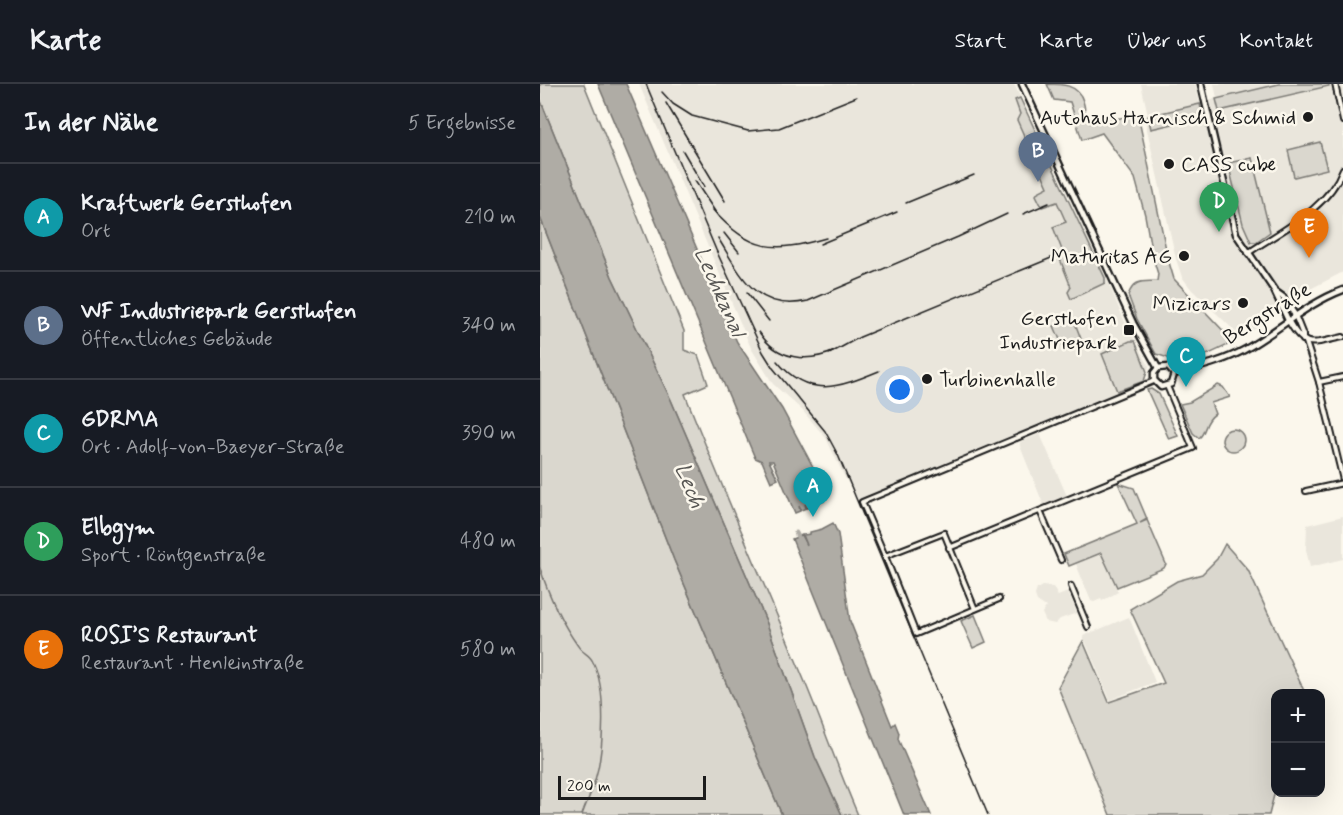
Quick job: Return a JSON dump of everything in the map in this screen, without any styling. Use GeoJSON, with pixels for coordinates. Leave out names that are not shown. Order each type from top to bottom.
{"type":"FeatureCollection","features":[{"type":"Feature","properties":{"kind":"street"},"geometry":{"type":"LineString","coordinates":[[1022,84],[1133,322],[1158,368]]}},
{"type":"Feature","properties":{"kind":"street"},"geometry":{"type":"LineString","coordinates":[[1201,84],[1236,234],[1274,290],[1298,337],[1305,342],[1312,343],[1343,337]]}},
{"type":"Feature","properties":{"kind":"street"},"geometry":{"type":"LineString","coordinates":[[1335,84],[1343,121]]}},
{"type":"Feature","properties":{"kind":"street"},"geometry":{"type":"LineString","coordinates":[[1248,253],[1322,202],[1332,190],[1343,169]]}},
{"type":"Feature","properties":{"kind":"street"},"geometry":{"type":"LineString","coordinates":[[1274,290],[1283,297],[1295,315],[1303,335],[1318,382],[1343,481],[1306,491]]}},
{"type":"Feature","properties":{"kind":"street","name":"Bergstraße"},"geometry":{"type":"LineString","coordinates":[[1174,374],[1229,357],[1258,341],[1314,303],[1343,290]]}},
{"type":"Feature","properties":{"kind":"street"},"geometry":{"type":"LineString","coordinates":[[1168,367],[1174,374],[1173,381],[1167,386],[1158,385],[1154,381],[1154,373],[1158,368],[1168,367]]}},
{"type":"Feature","properties":{"kind":"street"},"geometry":{"type":"LineString","coordinates":[[1318,382],[1343,377]]}},
{"type":"Feature","properties":{"kind":"street"},"geometry":{"type":"LineString","coordinates":[[999,599],[916,634],[862,502],[1154,381]]}},
{"type":"Feature","properties":{"kind":"street"},"geometry":{"type":"LineString","coordinates":[[949,548],[1193,448],[1167,386]]}},
{"type":"Feature","properties":{"kind":"street"},"geometry":{"type":"LineString","coordinates":[[1336,450],[1343,448]]}},
{"type":"Feature","properties":{"kind":"street"},"geometry":{"type":"LineString","coordinates":[[1040,511],[1061,560]]}},
{"type":"Feature","properties":{"kind":"street"},"geometry":{"type":"LineString","coordinates":[[885,556],[944,533],[975,609]]}},
{"type":"Feature","properties":{"kind":"street"},"geometry":{"type":"LineString","coordinates":[[1071,586],[1088,627]]}},
{"type":"Feature","properties":{"kind":"shaded area"},"geometry":{"type":"Polygon","coordinates":[[[540,84],[584,84],[684,331],[684,350],[698,355],[708,384],[685,394],[858,815],[842,815],[815,757],[766,621],[671,400],[612,277],[540,99],[540,84]]]}},
{"type":"Feature","properties":{"kind":"shaded area"},"geometry":{"type":"Polygon","coordinates":[[[639,84],[1014,84],[1124,320],[1149,366],[1145,381],[858,499],[826,438],[802,410],[773,384],[751,348],[639,84]]]}},
{"type":"Feature","properties":{"kind":"shaded area"},"geometry":{"type":"Polygon","coordinates":[[[1047,84],[1063,85],[1077,91],[1081,95],[1090,123],[1138,115],[1174,279],[1234,342],[1192,360],[1173,360],[1156,354],[1137,319],[1128,295],[1136,284],[1157,281],[1158,274],[1135,178],[1102,133],[1082,140],[1070,102],[1054,100],[1047,84]]]}},
{"type":"Feature","properties":{"kind":"shaded area"},"geometry":{"type":"Polygon","coordinates":[[[1141,84],[1195,84],[1200,103],[1217,98],[1214,84],[1343,84],[1343,272],[1293,298],[1258,327],[1241,337],[1192,290],[1182,277],[1144,116],[1148,115],[1141,84]]]}},
{"type":"Feature","properties":{"kind":"shaded area"},"geometry":{"type":"Polygon","coordinates":[[[1279,84],[1329,84],[1329,86],[1219,111],[1216,99],[1279,84]]]}},
{"type":"Feature","properties":{"kind":"shaded area"},"geometry":{"type":"Polygon","coordinates":[[[1020,98],[1105,278],[1105,283],[1071,299],[1068,292],[1071,287],[1058,254],[1062,250],[1053,227],[1066,222],[1057,202],[1042,207],[1036,195],[1048,187],[1040,169],[1036,169],[1017,120],[1020,114],[1015,100],[1020,98]]]}},
{"type":"Feature","properties":{"kind":"shaded area"},"geometry":{"type":"Polygon","coordinates":[[[1200,104],[1203,117],[1151,129],[1148,116],[1200,104]]]}},
{"type":"Feature","properties":{"kind":"shaded area"},"geometry":{"type":"Polygon","coordinates":[[[1320,142],[1327,169],[1294,177],[1288,150],[1320,142]]]}},
{"type":"Feature","properties":{"kind":"shaded area"},"geometry":{"type":"Polygon","coordinates":[[[1252,158],[1270,232],[1256,242],[1251,242],[1243,224],[1228,163],[1252,158]]]}},
{"type":"Feature","properties":{"kind":"shaded area"},"geometry":{"type":"Polygon","coordinates":[[[540,217],[674,560],[782,815],[540,815],[540,217]]]}},
{"type":"Feature","properties":{"kind":"shaded area"},"geometry":{"type":"Polygon","coordinates":[[[1073,318],[1083,344],[1065,351],[1054,326],[1073,318]]]}},
{"type":"Feature","properties":{"kind":"shaded area"},"geometry":{"type":"Polygon","coordinates":[[[1130,341],[1135,341],[1147,372],[1144,381],[1117,391],[1102,354],[1130,341]]]}},
{"type":"Feature","properties":{"kind":"shaded area"},"geometry":{"type":"Polygon","coordinates":[[[1218,385],[1223,387],[1230,397],[1211,403],[1215,414],[1199,438],[1193,433],[1180,404],[1190,402],[1218,385]]]}},
{"type":"Feature","properties":{"kind":"shaded area"},"geometry":{"type":"Polygon","coordinates":[[[1151,389],[1159,394],[1178,436],[1169,439],[1147,390],[1151,389]]]}},
{"type":"Feature","properties":{"kind":"shaded area"},"geometry":{"type":"Polygon","coordinates":[[[1233,429],[1241,432],[1244,440],[1241,448],[1233,451],[1225,448],[1222,440],[1225,432],[1233,429]]]}},
{"type":"Feature","properties":{"kind":"shaded area"},"geometry":{"type":"Polygon","coordinates":[[[1040,434],[1067,496],[1044,506],[1020,446],[1020,442],[1040,434]]]}},
{"type":"Feature","properties":{"kind":"shaded area"},"geometry":{"type":"Polygon","coordinates":[[[1118,483],[1134,488],[1147,519],[1140,523],[1147,520],[1166,564],[1164,568],[1117,587],[1101,553],[1069,566],[1064,554],[1137,524],[1118,483]]]}},
{"type":"Feature","properties":{"kind":"shaded area"},"geometry":{"type":"Polygon","coordinates":[[[1343,516],[1343,559],[1310,567],[1306,550],[1307,525],[1343,516]]]}},
{"type":"Feature","properties":{"kind":"shaded area"},"geometry":{"type":"Polygon","coordinates":[[[1225,544],[1248,570],[1303,689],[1271,689],[1271,797],[1274,797],[1269,815],[1110,815],[1058,687],[1083,641],[1109,702],[1164,683],[1130,609],[1177,581],[1202,574],[1217,559],[1225,544]]]}},
{"type":"Feature","properties":{"kind":"shaded area"},"geometry":{"type":"Polygon","coordinates":[[[1098,555],[1102,556],[1118,592],[1102,601],[1101,599],[1094,602],[1091,601],[1076,564],[1098,555]]]}},
{"type":"Feature","properties":{"kind":"shaded area"},"geometry":{"type":"Polygon","coordinates":[[[1042,586],[1053,587],[1058,596],[1068,592],[1077,613],[1060,619],[1055,624],[1046,622],[1042,613],[1046,607],[1037,601],[1035,595],[1037,589],[1042,586]]]}},
{"type":"Feature","properties":{"kind":"shaded area"},"geometry":{"type":"Polygon","coordinates":[[[975,615],[986,642],[973,648],[961,621],[975,615]]]}},
{"type":"Feature","properties":{"kind":"shaded area"},"geometry":{"type":"Polygon","coordinates":[[[1129,617],[1155,682],[1110,700],[1083,636],[1129,617]]]}},
{"type":"Feature","properties":{"kind":"water"},"geometry":{"type":"Polygon","coordinates":[[[598,84],[626,84],[737,342],[782,409],[818,476],[813,481],[816,481],[824,501],[819,503],[817,499],[818,503],[813,505],[811,501],[812,506],[807,508],[805,504],[806,508],[801,510],[799,506],[800,511],[795,513],[773,461],[769,461],[778,479],[771,482],[762,461],[755,458],[598,84]]]}},
{"type":"Feature","properties":{"kind":"water","name":"Lech"},"geometry":{"type":"Polygon","coordinates":[[[540,99],[612,277],[671,400],[766,621],[815,757],[842,815],[782,815],[674,560],[540,217],[540,99]]]}},
{"type":"Feature","properties":{"kind":"water"},"geometry":{"type":"Polygon","coordinates":[[[833,523],[838,534],[850,621],[892,726],[895,723],[899,733],[898,739],[931,815],[904,815],[792,539],[802,535],[807,545],[803,535],[833,523]]]}},
{"type":"Feature","properties":{"kind":"waterway"},"geometry":{"type":"LineString","coordinates":[[796,533],[798,537]]}},
{"type":"Feature","properties":{"kind":"waterway"},"geometry":{"type":"LineString","coordinates":[[540,568],[551,599],[566,628],[580,648],[592,659],[600,688],[603,721],[598,768],[582,815]]}},
{"type":"Feature","properties":{"kind":"railway"},"geometry":{"type":"LineString","coordinates":[[646,84],[716,250],[763,352],[773,368],[825,431],[838,455],[988,815]]}},
{"type":"Feature","properties":{"kind":"railway"},"geometry":{"type":"LineString","coordinates":[[662,92],[673,104],[692,116],[748,131],[779,128],[856,97]]}},
{"type":"Feature","properties":{"kind":"railway"},"geometry":{"type":"LineString","coordinates":[[666,103],[725,201]]}},
{"type":"Feature","properties":{"kind":"railway"},"geometry":{"type":"LineString","coordinates":[[683,151],[704,187]]}},
{"type":"Feature","properties":{"kind":"railway"},"geometry":{"type":"LineString","coordinates":[[906,203],[974,175]]}},
{"type":"Feature","properties":{"kind":"railway"},"geometry":{"type":"LineString","coordinates":[[695,181],[718,216]]}},
{"type":"Feature","properties":{"kind":"railway"},"geometry":{"type":"LineString","coordinates":[[1023,214],[1049,203]]}},
{"type":"Feature","properties":{"kind":"railway"},"geometry":{"type":"LineString","coordinates":[[713,210],[739,234],[764,245],[792,246],[826,238]]}},
{"type":"Feature","properties":{"kind":"railway"},"geometry":{"type":"LineString","coordinates":[[820,244],[897,212]]}},
{"type":"Feature","properties":{"kind":"railway"},"geometry":{"type":"LineString","coordinates":[[718,238],[734,265],[752,288],[775,301],[790,303],[808,301],[1007,214]]}},
{"type":"Feature","properties":{"kind":"railway"},"geometry":{"type":"LineString","coordinates":[[724,233],[739,252]]}},
{"type":"Feature","properties":{"kind":"railway"},"geometry":{"type":"LineString","coordinates":[[829,354],[860,337],[1056,256]]}},
{"type":"Feature","properties":{"kind":"railway"},"geometry":{"type":"LineString","coordinates":[[747,293],[769,321]]}},
{"type":"Feature","properties":{"kind":"railway"},"geometry":{"type":"LineString","coordinates":[[759,332],[775,348],[793,356],[814,357],[835,351]]}},
{"type":"Feature","properties":{"kind":"railway"},"geometry":{"type":"LineString","coordinates":[[777,361],[789,373],[813,386],[838,385],[879,371]]}},
{"type":"Feature","properties":{"kind":"place","name":"Autohaus Harnisch & Schmid"},"geometry":{"type":"Point","coordinates":[1308,117]}},
{"type":"Feature","properties":{"kind":"place","name":"CASS cube"},"geometry":{"type":"Point","coordinates":[1169,164]}},
{"type":"Feature","properties":{"kind":"place","name":"WF Industriepark Gersthofen"},"geometry":{"type":"Point","coordinates":[1038,182]}},
{"type":"Feature","properties":{"kind":"place","name":"Elbgym"},"geometry":{"type":"Point","coordinates":[1219,232]}},
{"type":"Feature","properties":{"kind":"place","name":"Maturitas AG"},"geometry":{"type":"Point","coordinates":[1184,256]}},
{"type":"Feature","properties":{"kind":"place","name":"ROSI’S Restaurant"},"geometry":{"type":"Point","coordinates":[1309,258]}},
{"type":"Feature","properties":{"kind":"place","name":"Mizicars"},"geometry":{"type":"Point","coordinates":[1243,303]}},
{"type":"Feature","properties":{"kind":"place","name":"Gersthofen Industriepark"},"geometry":{"type":"Point","coordinates":[1129,330]}},
{"type":"Feature","properties":{"kind":"place","name":"Turbinenhalle"},"geometry":{"type":"Point","coordinates":[927,379]}},
{"type":"Feature","properties":{"kind":"place","name":"GDRMA"},"geometry":{"type":"Point","coordinates":[1186,387]}},
{"type":"Feature","properties":{"kind":"place","name":"Kraftwerk Gersthofen"},"geometry":{"type":"Point","coordinates":[813,517]}},
{"type":"Feature","properties":{"kind":"water label","name":"Lechkanal"},"geometry":{"type":"Point","coordinates":[721,291]}}]}
